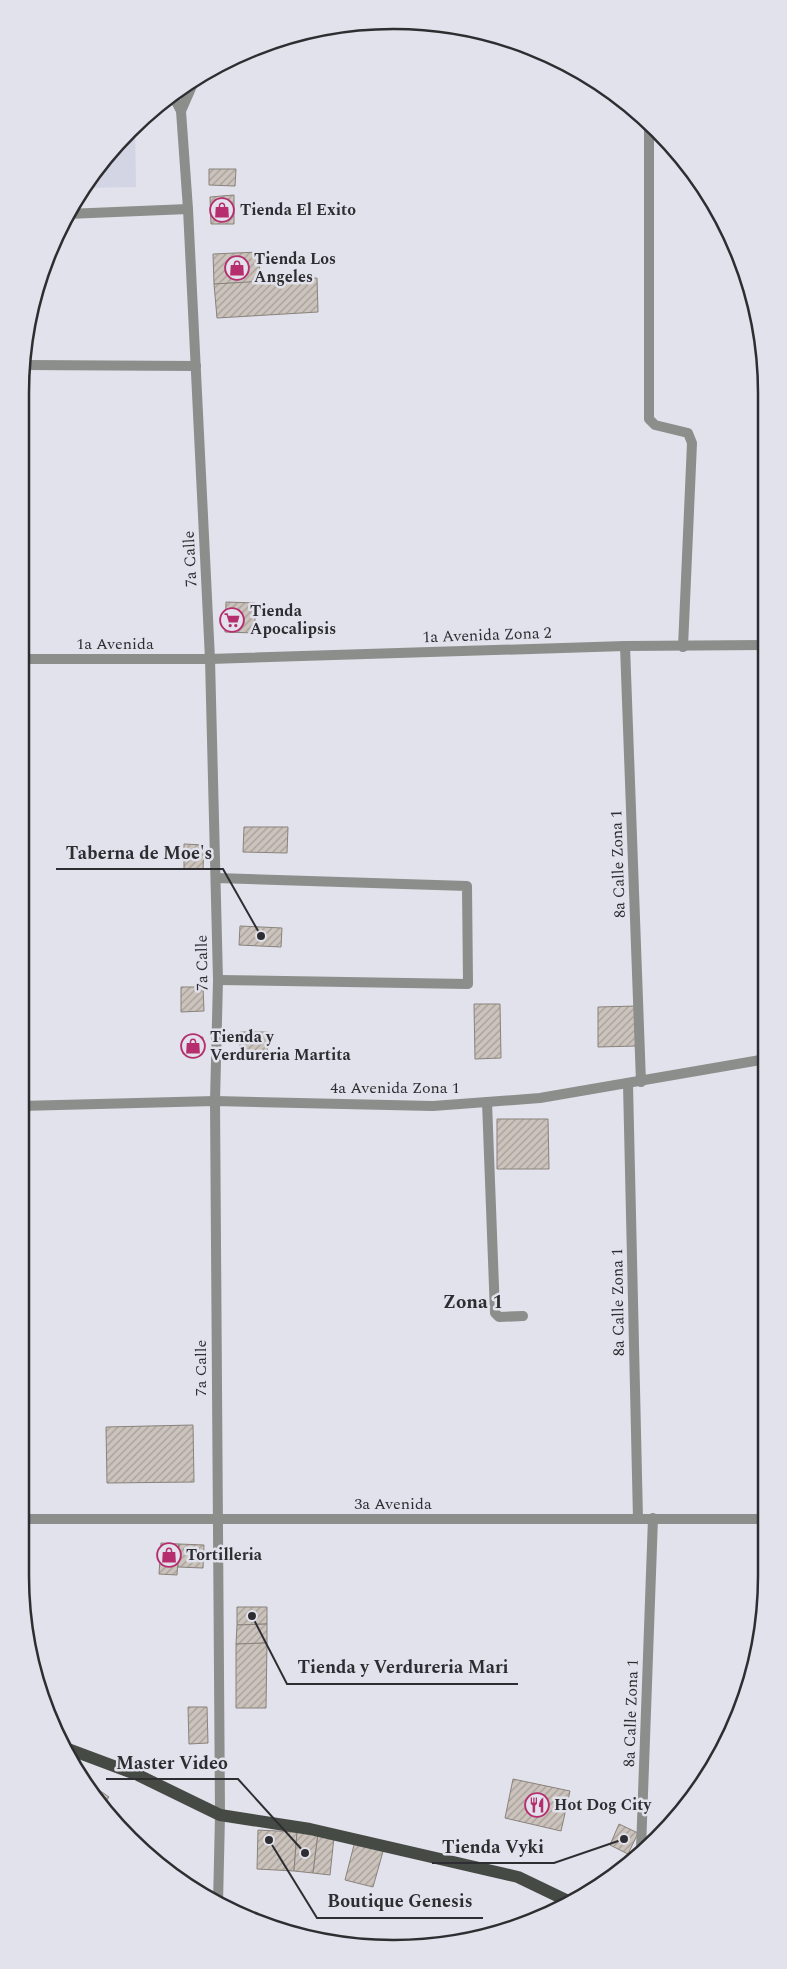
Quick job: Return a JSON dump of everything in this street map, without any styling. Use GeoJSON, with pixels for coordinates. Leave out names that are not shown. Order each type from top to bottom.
{"type":"FeatureCollection","features":[{"type":"Feature","properties":{"kind":"main road"},"geometry":{"type":"LineString","coordinates":[[73,1750],[138,1775],[220,1815],[310,1829],[400,1848],[518,1878],[563,1899]]}},
{"type":"Feature","properties":{"kind":"street","name":"7a Calle"},"geometry":{"type":"LineString","coordinates":[[181,111],[190,91]]}},
{"type":"Feature","properties":{"kind":"street","name":"7a Calle"},"geometry":{"type":"LineString","coordinates":[[176,101],[181,111],[188,209],[210,659],[216,878],[218,980],[215,1101],[220,1815],[218,1895]]}},
{"type":"Feature","properties":{"kind":"street"},"geometry":{"type":"LineString","coordinates":[[649,134],[649,419],[655,426],[688,433],[692,443],[683,647]]}},
{"type":"Feature","properties":{"kind":"street"},"geometry":{"type":"LineString","coordinates":[[77,214],[188,209]]}},
{"type":"Feature","properties":{"kind":"street"},"geometry":{"type":"LineString","coordinates":[[30,365],[196,366]]}},
{"type":"Feature","properties":{"kind":"street","name":"1a Avenida Zona 2"},"geometry":{"type":"LineString","coordinates":[[210,659],[625,646],[758,645]]}},
{"type":"Feature","properties":{"kind":"street","name":"8a Calle Zona 1"},"geometry":{"type":"LineString","coordinates":[[625,646],[641,1082]]}},
{"type":"Feature","properties":{"kind":"street","name":"1a Avenida"},"geometry":{"type":"LineString","coordinates":[[29,659],[210,659]]}},
{"type":"Feature","properties":{"kind":"street"},"geometry":{"type":"LineString","coordinates":[[216,878],[467,886],[468,984],[218,980]]}},
{"type":"Feature","properties":{"kind":"street","name":"4a Avenida Zona 1"},"geometry":{"type":"LineString","coordinates":[[29,1106],[215,1101],[433,1106],[540,1098],[758,1060]]}},
{"type":"Feature","properties":{"kind":"street","name":"8a Calle Zona 1"},"geometry":{"type":"LineString","coordinates":[[628,1084],[638,1519]]}},
{"type":"Feature","properties":{"kind":"street"},"geometry":{"type":"LineString","coordinates":[[487,1102],[495,1313],[499,1318],[523,1316]]}},
{"type":"Feature","properties":{"kind":"street","name":"8a Calle Zona 1"},"geometry":{"type":"LineString","coordinates":[[641,1843],[653,1518]]}},
{"type":"Feature","properties":{"kind":"street","name":"3a Avenida"},"geometry":{"type":"LineString","coordinates":[[29,1519],[758,1519]]}},
{"type":"Feature","properties":{"kind":"shaded area"},"geometry":{"type":"Polygon","coordinates":[[[135,137],[136,187],[92,188],[119,153],[135,137]]]}},
{"type":"Feature","properties":{"kind":"building"},"geometry":{"type":"Polygon","coordinates":[[[209,169],[236,169],[235,186],[209,185],[209,169]]]}},
{"type":"Feature","properties":{"kind":"building","name":"Tienda El Exito"},"geometry":{"type":"Polygon","coordinates":[[[234,195],[234,224],[211,224],[210,197],[234,195]]]}},
{"type":"Feature","properties":{"kind":"building","name":"Tienda Los Angeles"},"geometry":{"type":"Polygon","coordinates":[[[259,252],[260,282],[214,284],[213,254],[259,252]]]}},
{"type":"Feature","properties":{"kind":"building"},"geometry":{"type":"Polygon","coordinates":[[[317,278],[318,312],[217,318],[214,284],[317,278]]]}},
{"type":"Feature","properties":{"kind":"building"},"geometry":{"type":"Polygon","coordinates":[[[226,602],[255,603],[255,633],[225,632],[226,602]]]}},
{"type":"Feature","properties":{"kind":"building"},"geometry":{"type":"Polygon","coordinates":[[[244,827],[288,827],[287,853],[243,852],[244,827]]]}},
{"type":"Feature","properties":{"kind":"building"},"geometry":{"type":"Polygon","coordinates":[[[184,844],[204,845],[203,869],[184,869],[184,844]]]}},
{"type":"Feature","properties":{"kind":"building"},"geometry":{"type":"Polygon","coordinates":[[[240,926],[282,928],[281,947],[239,945],[240,926]]]}},
{"type":"Feature","properties":{"kind":"building"},"geometry":{"type":"Polygon","coordinates":[[[181,987],[203,987],[204,1011],[181,1012],[181,987]]]}},
{"type":"Feature","properties":{"kind":"building"},"geometry":{"type":"Polygon","coordinates":[[[474,1004],[500,1004],[501,1058],[475,1059],[474,1004]]]}},
{"type":"Feature","properties":{"kind":"building"},"geometry":{"type":"Polygon","coordinates":[[[637,1006],[637,1046],[598,1047],[598,1007],[637,1006]]]}},
{"type":"Feature","properties":{"kind":"building"},"geometry":{"type":"Polygon","coordinates":[[[240,1032],[268,1032],[267,1057],[240,1057],[240,1032]]]}},
{"type":"Feature","properties":{"kind":"building","name":"Tienda y Verdureria Martita"},"geometry":{"type":"Polygon","coordinates":[[[184,1037],[203,1037],[202,1055],[183,1054],[184,1037]]]}},
{"type":"Feature","properties":{"kind":"building"},"geometry":{"type":"Polygon","coordinates":[[[497,1119],[548,1119],[549,1169],[497,1169],[497,1119]]]}},
{"type":"Feature","properties":{"kind":"building"},"geometry":{"type":"Polygon","coordinates":[[[193,1425],[194,1482],[107,1483],[106,1427],[193,1425]]]}},
{"type":"Feature","properties":{"kind":"building","name":"Tortilleria"},"geometry":{"type":"Polygon","coordinates":[[[161,1543],[179,1544],[177,1575],[159,1574],[161,1543]]]}},
{"type":"Feature","properties":{"kind":"building"},"geometry":{"type":"Polygon","coordinates":[[[179,1544],[204,1545],[203,1568],[178,1567],[179,1544]]]}},
{"type":"Feature","properties":{"kind":"building"},"geometry":{"type":"Polygon","coordinates":[[[237,1607],[267,1607],[267,1624],[237,1625],[237,1607]]]}},
{"type":"Feature","properties":{"kind":"building"},"geometry":{"type":"Polygon","coordinates":[[[267,1624],[267,1643],[236,1644],[237,1625],[267,1624]]]}},
{"type":"Feature","properties":{"kind":"building"},"geometry":{"type":"Polygon","coordinates":[[[267,1643],[266,1708],[236,1708],[236,1644],[267,1643]]]}},
{"type":"Feature","properties":{"kind":"building"},"geometry":{"type":"Polygon","coordinates":[[[188,1707],[207,1707],[208,1743],[189,1744],[188,1707]]]}},
{"type":"Feature","properties":{"kind":"building","name":"Hot Dog City"},"geometry":{"type":"Polygon","coordinates":[[[513,1779],[570,1791],[561,1831],[505,1818],[513,1779]]]}},
{"type":"Feature","properties":{"kind":"building"},"geometry":{"type":"Polygon","coordinates":[[[98,1789],[109,1797],[106,1801],[98,1789]]]}},
{"type":"Feature","properties":{"kind":"building"},"geometry":{"type":"Polygon","coordinates":[[[619,1824],[638,1833],[628,1854],[610,1845],[619,1824]]]}},
{"type":"Feature","properties":{"kind":"building"},"geometry":{"type":"Polygon","coordinates":[[[258,1830],[297,1832],[294,1871],[257,1869],[258,1830]]]}},
{"type":"Feature","properties":{"kind":"building"},"geometry":{"type":"Polygon","coordinates":[[[297,1832],[318,1834],[313,1873],[294,1871],[297,1832]]]}},
{"type":"Feature","properties":{"kind":"building"},"geometry":{"type":"Polygon","coordinates":[[[318,1834],[334,1837],[330,1875],[313,1873],[318,1834]]]}},
{"type":"Feature","properties":{"kind":"building"},"geometry":{"type":"Polygon","coordinates":[[[355,1841],[384,1848],[373,1887],[345,1880],[355,1841]]]}},
{"type":"Feature","properties":{"kind":"place","name":"Tienda El Exito"},"geometry":{"type":"Point","coordinates":[222,210]}},
{"type":"Feature","properties":{"kind":"place","name":"Tienda Los Angeles"},"geometry":{"type":"Point","coordinates":[237,268]}},
{"type":"Feature","properties":{"kind":"place","name":"Tienda Apocalipsis"},"geometry":{"type":"Point","coordinates":[232,620]}},
{"type":"Feature","properties":{"kind":"place","name":"Taberna de Moe's"},"geometry":{"type":"Point","coordinates":[261,936]}},
{"type":"Feature","properties":{"kind":"place","name":"Tienda y Verdureria Martita"},"geometry":{"type":"Point","coordinates":[193,1046]}},
{"type":"Feature","properties":{"kind":"place","name":"Tortilleria"},"geometry":{"type":"Point","coordinates":[169,1555]}},
{"type":"Feature","properties":{"kind":"place","name":"Tienda y Verdureria Mari"},"geometry":{"type":"Point","coordinates":[252,1616]}},
{"type":"Feature","properties":{"kind":"place","name":"Hot Dog City"},"geometry":{"type":"Point","coordinates":[537,1805]}},
{"type":"Feature","properties":{"kind":"place","name":"Tienda Vyki"},"geometry":{"type":"Point","coordinates":[624,1839]}},
{"type":"Feature","properties":{"kind":"place","name":"Boutique Genesis"},"geometry":{"type":"Point","coordinates":[269,1840]}},
{"type":"Feature","properties":{"kind":"place","name":"Master Video"},"geometry":{"type":"Point","coordinates":[305,1853]}},
{"type":"Feature","properties":{"kind":"district","name":"Zona 1"},"geometry":{"type":"Point","coordinates":[473,1302]}}]}
